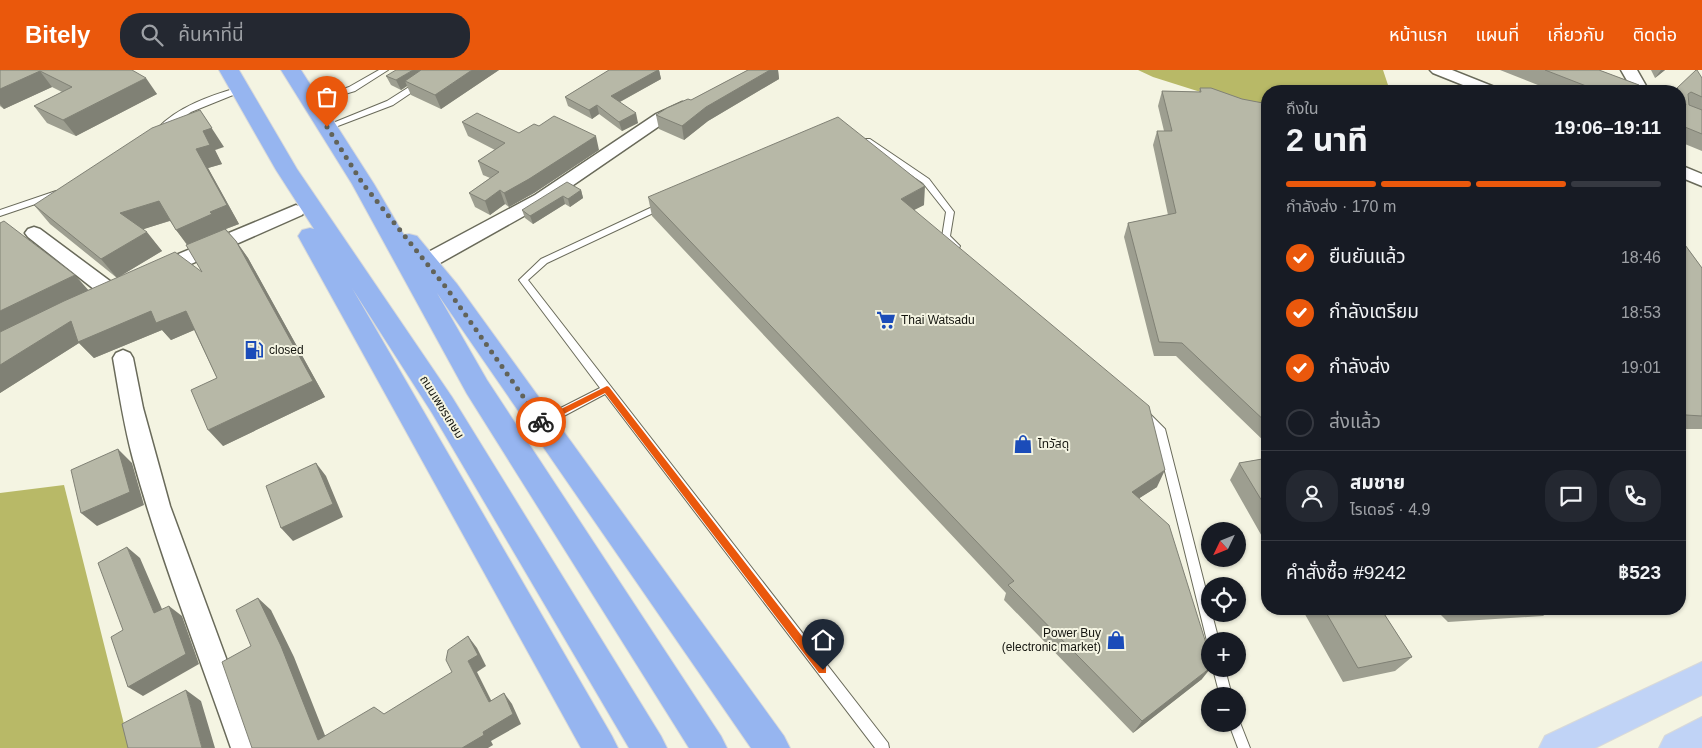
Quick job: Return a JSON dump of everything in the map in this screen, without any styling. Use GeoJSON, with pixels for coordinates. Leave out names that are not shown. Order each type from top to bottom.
{"type":"FeatureCollection","features":[{"type":"Feature","properties":{"kind":"highway"},"geometry":{"type":"LineString","coordinates":[[291,70],[363,184],[477,387],[710,748]]}},
{"type":"Feature","properties":{"kind":"highway","name":"ถนนเพชรเกษม"},"geometry":{"type":"LineString","coordinates":[[235,79],[287,170],[442,405],[649,748]]}},
{"type":"Feature","properties":{"kind":"highway"},"geometry":{"type":"LineString","coordinates":[[287,170],[296,211],[600,748]]}},
{"type":"Feature","properties":{"kind":"highway"},"geometry":{"type":"LineString","coordinates":[[363,184],[448,290],[772,748]]}},
{"type":"Feature","properties":{"kind":"main road"},"geometry":{"type":"LineString","coordinates":[[1557,748],[1702,678]]}},
{"type":"Feature","properties":{"kind":"main road"},"geometry":{"type":"LineString","coordinates":[[1677,748],[1702,735]]}},
{"type":"Feature","properties":{"kind":"street"},"geometry":{"type":"LineString","coordinates":[[1438,70],[1476,85]]}},
{"type":"Feature","properties":{"kind":"street"},"geometry":{"type":"LineString","coordinates":[[1629,70],[1638,85]]}},
{"type":"Feature","properties":{"kind":"street"},"geometry":{"type":"LineString","coordinates":[[426,262],[541,199],[662,117],[694,102]]}},
{"type":"Feature","properties":{"kind":"street"},"geometry":{"type":"LineString","coordinates":[[1686,173],[1702,181]]}},
{"type":"Feature","properties":{"kind":"street"},"geometry":{"type":"LineString","coordinates":[[34,233],[120,288],[296,211]]}},
{"type":"Feature","properties":{"kind":"street"},"geometry":{"type":"LineString","coordinates":[[123,358],[141,447],[165,523],[245,748]]}},
{"type":"Feature","properties":{"kind":"lane"},"geometry":{"type":"LineString","coordinates":[[312,102],[352,89],[384,70]]}},
{"type":"Feature","properties":{"kind":"lane"},"geometry":{"type":"LineString","coordinates":[[327,127],[390,104],[441,70]]}},
{"type":"Feature","properties":{"kind":"lane"},"geometry":{"type":"LineString","coordinates":[[154,137],[167,124],[235,79]]}},
{"type":"Feature","properties":{"kind":"lane"},"geometry":{"type":"LineString","coordinates":[[858,134],[926,181],[950,212],[946,237],[960,250]]}},
{"type":"Feature","properties":{"kind":"lane"},"geometry":{"type":"LineString","coordinates":[[0,214],[66,189]]}},
{"type":"Feature","properties":{"kind":"lane"},"geometry":{"type":"LineString","coordinates":[[677,199],[544,261],[523,280],[883,748]]}},
{"type":"Feature","properties":{"kind":"lane"},"geometry":{"type":"LineString","coordinates":[[542,423],[607,389]]}},
{"type":"Feature","properties":{"kind":"lane"},"geometry":{"type":"LineString","coordinates":[[1138,409],[1160,429],[1210,632]]}},
{"type":"Feature","properties":{"kind":"lane"},"geometry":{"type":"LineString","coordinates":[[1239,732],[1244,748]]}},
{"type":"Feature","properties":{"kind":"shaded area"},"geometry":{"type":"Polygon","coordinates":[[[1138,70],[1383,70],[1388,85],[1261,85],[1261,111],[1153,77],[1138,70]]]}},
{"type":"Feature","properties":{"kind":"shaded area"},"geometry":{"type":"Polygon","coordinates":[[[64,485],[130,748],[0,748],[0,493],[64,485]]]}},
{"type":"Feature","properties":{"kind":"building"},"geometry":{"type":"Polygon","coordinates":[[[0,70],[132,70],[146,78],[63,120],[34,106],[72,87],[40,71],[0,89],[0,70]]]}},
{"type":"Feature","properties":{"kind":"building"},"geometry":{"type":"Polygon","coordinates":[[[396,70],[413,70],[396,80],[386,76],[396,70]]]}},
{"type":"Feature","properties":{"kind":"building"},"geometry":{"type":"Polygon","coordinates":[[[421,70],[472,70],[435,95],[405,81],[421,70]]]}},
{"type":"Feature","properties":{"kind":"building"},"geometry":{"type":"Polygon","coordinates":[[[609,70],[658,70],[611,96],[636,113],[619,122],[597,105],[589,110],[565,97],[609,70]]]}},
{"type":"Feature","properties":{"kind":"building"},"geometry":{"type":"Polygon","coordinates":[[[748,70],[770,70],[706,107],[682,126],[656,115],[688,99],[691,100],[748,70]]]}},
{"type":"Feature","properties":{"kind":"building"},"geometry":{"type":"Polygon","coordinates":[[[1545,70],[1599,70],[1639,85],[1584,85],[1545,70]]]}},
{"type":"Feature","properties":{"kind":"building"},"geometry":{"type":"Polygon","coordinates":[[[1696,70],[1702,78],[1702,97],[1691,92],[1688,94],[1689,105],[1702,110],[1702,134],[1686,127],[1686,85],[1680,85],[1696,70]]]}},
{"type":"Feature","properties":{"kind":"building"},"geometry":{"type":"Polygon","coordinates":[[[1200,88],[1211,88],[1242,99],[1261,103],[1261,417],[1182,343],[1159,342],[1128,223],[1176,213],[1157,131],[1172,131],[1162,91],[1201,92],[1200,88]]]}},
{"type":"Feature","properties":{"kind":"building"},"geometry":{"type":"Polygon","coordinates":[[[200,110],[212,128],[203,131],[210,145],[196,149],[227,205],[210,212],[212,214],[176,230],[159,201],[120,213],[147,232],[101,259],[34,205],[152,128],[200,110]]]}},
{"type":"Feature","properties":{"kind":"building"},"geometry":{"type":"Polygon","coordinates":[[[477,113],[519,133],[534,124],[539,126],[554,116],[596,136],[529,179],[504,193],[500,190],[485,201],[469,193],[499,172],[478,161],[505,143],[462,122],[477,113]]]}},
{"type":"Feature","properties":{"kind":"building","name":"Thai Watsadu"},"geometry":{"type":"Polygon","coordinates":[[[838,117],[925,186],[901,199],[1149,406],[1165,470],[1132,492],[1169,525],[1202,632],[1201,675],[1142,721],[1008,585],[1014,581],[648,197],[838,117]]]}},
{"type":"Feature","properties":{"kind":"building"},"geometry":{"type":"Polygon","coordinates":[[[567,182],[581,190],[568,199],[563,196],[530,216],[522,210],[567,182]]]}},
{"type":"Feature","properties":{"kind":"building"},"geometry":{"type":"Polygon","coordinates":[[[4,221],[75,275],[0,311],[0,223],[4,221]]]}},
{"type":"Feature","properties":{"kind":"building"},"geometry":{"type":"Polygon","coordinates":[[[225,229],[236,241],[313,381],[208,430],[191,390],[217,378],[186,311],[156,323],[151,311],[78,342],[71,321],[0,365],[0,332],[64,301],[175,252],[202,272],[186,245],[225,229]]]}},
{"type":"Feature","properties":{"kind":"building"},"geometry":{"type":"Polygon","coordinates":[[[1686,246],[1702,268],[1702,416],[1686,415],[1686,246]]]}},
{"type":"Feature","properties":{"kind":"building"},"geometry":{"type":"Polygon","coordinates":[[[118,449],[130,492],[81,513],[71,470],[118,449]]]}},
{"type":"Feature","properties":{"kind":"building"},"geometry":{"type":"Polygon","coordinates":[[[1261,459],[1261,499],[1239,463],[1261,459]]]}},
{"type":"Feature","properties":{"kind":"building"},"geometry":{"type":"Polygon","coordinates":[[[316,463],[333,504],[281,528],[266,486],[316,463]]]}},
{"type":"Feature","properties":{"kind":"building"},"geometry":{"type":"Polygon","coordinates":[[[127,547],[154,613],[169,606],[186,654],[128,687],[111,637],[123,630],[98,563],[127,547]]]}},
{"type":"Feature","properties":{"kind":"building"},"geometry":{"type":"Polygon","coordinates":[[[258,598],[281,646],[318,740],[374,707],[384,714],[452,672],[446,660],[448,650],[468,636],[478,655],[468,661],[489,702],[504,693],[513,714],[483,732],[484,735],[462,748],[252,748],[222,662],[251,646],[236,610],[258,598]]]}},
{"type":"Feature","properties":{"kind":"building"},"geometry":{"type":"Polygon","coordinates":[[[1327,615],[1385,615],[1412,657],[1358,668],[1327,615]]]}},
{"type":"Feature","properties":{"kind":"building"},"geometry":{"type":"Polygon","coordinates":[[[186,690],[202,748],[128,748],[122,724],[186,690]]]}},
{"type":"Feature","properties":{"kind":"way so far"},"geometry":{"type":"LineString","coordinates":[[327,127],[363,184],[448,290],[541,422]]}},
{"type":"Feature","properties":{"kind":"place","name":"Thai Watsadu"},"geometry":{"type":"Point","coordinates":[886,320]}},
{"type":"Feature","properties":{"kind":"place","name":"closed"},"geometry":{"type":"Point","coordinates":[254,350]}},
{"type":"Feature","properties":{"kind":"place","name":"ไทวัสดุ"},"geometry":{"type":"Point","coordinates":[1023,444]}},
{"type":"Feature","properties":{"kind":"place","name":"Power Buy (electronic market)"},"geometry":{"type":"Point","coordinates":[1116,640]}},
{"type":"Feature","properties":{"kind":"route"},"geometry":{"type":"LineString","coordinates":[[541,422],[607,389],[823,670]]}}]}
